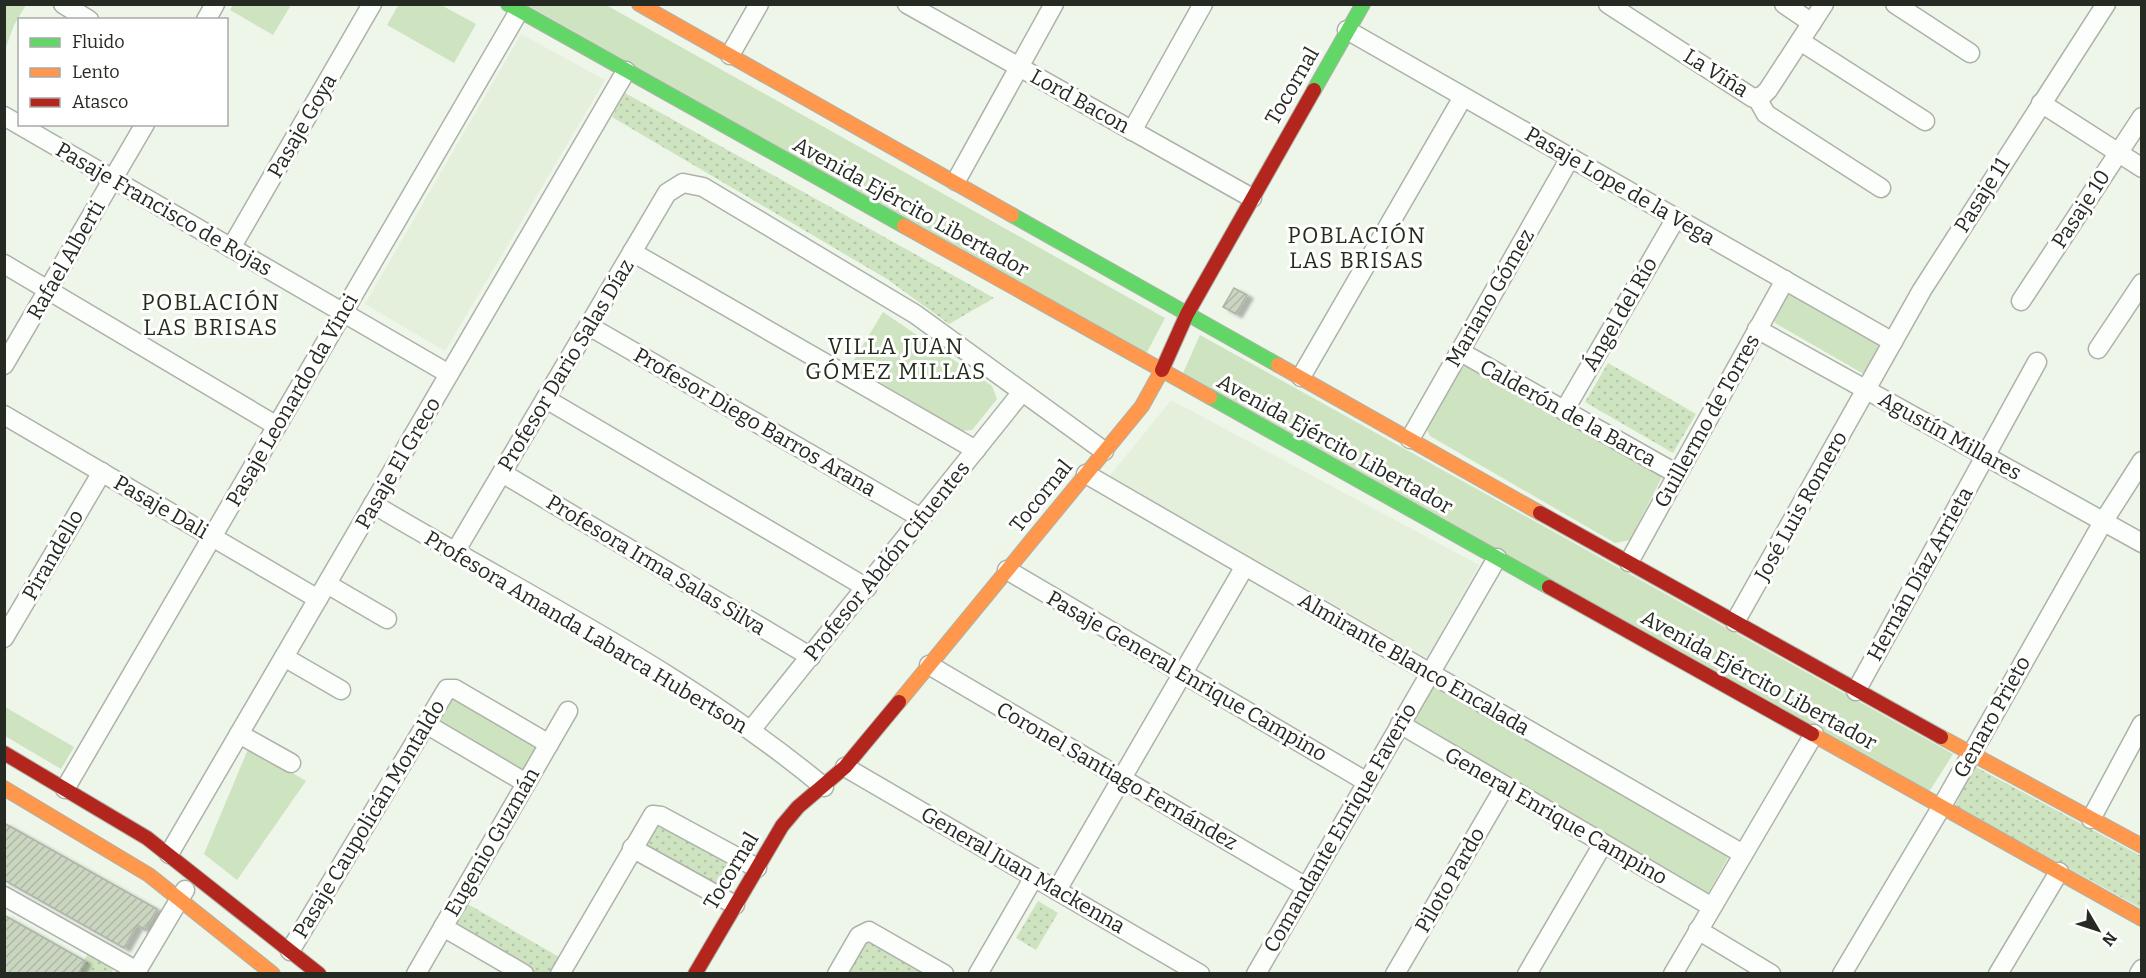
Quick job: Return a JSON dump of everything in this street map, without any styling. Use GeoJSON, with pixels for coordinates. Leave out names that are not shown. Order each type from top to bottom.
{"type":"FeatureCollection","features":[{"type":"Feature","properties":{"kind":"main road","name":"Avenida Ejército Libertador"},"geometry":{"type":"LineString","coordinates":[[639,4],[1856,691],[2142,846]]}},
{"type":"Feature","properties":{"kind":"main road","name":"Tocornal"},"geometry":{"type":"LineString","coordinates":[[695,974],[790,816],[845,767],[1142,406],[1187,314],[1347,30],[1358,6]]}},
{"type":"Feature","properties":{"kind":"main road","name":"Avenida Ejército Libertador"},"geometry":{"type":"LineString","coordinates":[[514,8],[2142,919]]}},
{"type":"Feature","properties":{"kind":"main road"},"geometry":{"type":"LineString","coordinates":[[4,753],[169,854],[319,974]]}},
{"type":"Feature","properties":{"kind":"main road"},"geometry":{"type":"LineString","coordinates":[[4,788],[149,875],[273,974]]}},
{"type":"Feature","properties":{"kind":"street"},"geometry":{"type":"LineString","coordinates":[[63,4],[86,18]]}},
{"type":"Feature","properties":{"kind":"street"},"geometry":{"type":"LineString","coordinates":[[207,18],[215,4]]}},
{"type":"Feature","properties":{"kind":"street","name":"Pasaje Goya"},"geometry":{"type":"LineString","coordinates":[[231,248],[372,4]]}},
{"type":"Feature","properties":{"kind":"street"},"geometry":{"type":"LineString","coordinates":[[730,55],[759,4]]}},
{"type":"Feature","properties":{"kind":"street","name":"Lord Bacon"},"geometry":{"type":"LineString","coordinates":[[907,4],[1252,198]]}},
{"type":"Feature","properties":{"kind":"street"},"geometry":{"type":"LineString","coordinates":[[956,181],[1054,4]]}},
{"type":"Feature","properties":{"kind":"street"},"geometry":{"type":"LineString","coordinates":[[1132,131],[1203,4]]}},
{"type":"Feature","properties":{"kind":"street","name":"La Viña"},"geometry":{"type":"LineString","coordinates":[[1608,4],[1749,97],[1757,98],[1768,90],[1824,4]]}},
{"type":"Feature","properties":{"kind":"street"},"geometry":{"type":"LineString","coordinates":[[1784,4],[1812,23]]}},
{"type":"Feature","properties":{"kind":"street"},"geometry":{"type":"LineString","coordinates":[[1895,4],[1970,53]]}},
{"type":"Feature","properties":{"kind":"street","name":"Pasaje 11"},"geometry":{"type":"LineString","coordinates":[[1866,390],[1939,263],[2106,4]]}},
{"type":"Feature","properties":{"kind":"street","name":"Pasaje Leonardo da Vinci"},"geometry":{"type":"LineString","coordinates":[[65,789],[343,313],[514,8]]}},
{"type":"Feature","properties":{"kind":"street","name":"Pasaje Lope de la Vega"},"geometry":{"type":"LineString","coordinates":[[1347,30],[1893,342]]}},
{"type":"Feature","properties":{"kind":"street"},"geometry":{"type":"LineString","coordinates":[[1800,41],[1925,121]]}},
{"type":"Feature","properties":{"kind":"street","name":"Pasaje El Greco"},"geometry":{"type":"LineString","coordinates":[[169,854],[626,71]]}},
{"type":"Feature","properties":{"kind":"street"},"geometry":{"type":"LineString","coordinates":[[1301,377],[1462,96]]}},
{"type":"Feature","properties":{"kind":"street"},"geometry":{"type":"LineString","coordinates":[[1757,98],[1766,114],[1881,188]]}},
{"type":"Feature","properties":{"kind":"street"},"geometry":{"type":"LineString","coordinates":[[2041,103],[2142,168]]}},
{"type":"Feature","properties":{"kind":"street","name":"Pasaje Francisco de Rojas"},"geometry":{"type":"LineString","coordinates":[[4,116],[18,124]]}},
{"type":"Feature","properties":{"kind":"street","name":"Pasaje 10"},"geometry":{"type":"LineString","coordinates":[[2021,301],[2142,117]]}},
{"type":"Feature","properties":{"kind":"street","name":"Pasaje Francisco de Rojas"},"geometry":{"type":"LineString","coordinates":[[21,126],[449,374]]}},
{"type":"Feature","properties":{"kind":"street","name":"Rafael Alberti"},"geometry":{"type":"LineString","coordinates":[[4,365],[144,126]]}},
{"type":"Feature","properties":{"kind":"street","name":"Mariano Gómez"},"geometry":{"type":"LineString","coordinates":[[1410,439],[1570,158]]}},
{"type":"Feature","properties":{"kind":"street","name":"Profesor Dario Salas Díaz"},"geometry":{"type":"LineString","coordinates":[[455,552],[667,193],[683,183],[704,187],[878,291],[941,332],[1022,392]]}},
{"type":"Feature","properties":{"kind":"street","name":"Ángel del Río"},"geometry":{"type":"LineString","coordinates":[[1564,411],[1676,218]]}},
{"type":"Feature","properties":{"kind":"street"},"geometry":{"type":"LineString","coordinates":[[632,252],[976,450]]}},
{"type":"Feature","properties":{"kind":"street"},"geometry":{"type":"LineString","coordinates":[[4,264],[277,426]]}},
{"type":"Feature","properties":{"kind":"street","name":"Guillermo de Torres"},"geometry":{"type":"LineString","coordinates":[[1629,562],[1785,280]]}},
{"type":"Feature","properties":{"kind":"street"},"geometry":{"type":"LineString","coordinates":[[2098,349],[2142,283]]}},
{"type":"Feature","properties":{"kind":"street","name":"Profesor Diego Barros Arana"},"geometry":{"type":"LineString","coordinates":[[589,326],[921,518]]}},
{"type":"Feature","properties":{"kind":"street","name":"Agustín Millares"},"geometry":{"type":"LineString","coordinates":[[1757,329],[2142,543]]}},
{"type":"Feature","properties":{"kind":"street","name":"Calderón de la Barca"},"geometry":{"type":"LineString","coordinates":[[1460,351],[1677,474]]}},
{"type":"Feature","properties":{"kind":"street","name":"Hernán Díaz Arrieta"},"geometry":{"type":"LineString","coordinates":[[1856,691],[2037,362]]}},
{"type":"Feature","properties":{"kind":"street","name":"José Luis Romero"},"geometry":{"type":"LineString","coordinates":[[1735,622],[1866,390]]}},
{"type":"Feature","properties":{"kind":"street"},"geometry":{"type":"LineString","coordinates":[[1022,392],[1104,451]]}},
{"type":"Feature","properties":{"kind":"street","name":"Profesor Abdón Cifuentes"},"geometry":{"type":"LineString","coordinates":[[751,730],[909,537],[921,518],[1022,392]]}},
{"type":"Feature","properties":{"kind":"street"},"geometry":{"type":"LineString","coordinates":[[546,399],[867,588]]}},
{"type":"Feature","properties":{"kind":"street","name":"Pasaje Dali"},"geometry":{"type":"LineString","coordinates":[[4,415],[212,537],[322,592],[387,619]]}},
{"type":"Feature","properties":{"kind":"street","name":"Genaro Prieto"},"geometry":{"type":"LineString","coordinates":[[1842,974],[1942,806],[2103,522],[2142,461]]}},
{"type":"Feature","properties":{"kind":"street","name":"Pirandello"},"geometry":{"type":"LineString","coordinates":[[4,638],[102,472]]}},
{"type":"Feature","properties":{"kind":"street","name":"Profesora Irma Salas Silva"},"geometry":{"type":"LineString","coordinates":[[502,473],[811,657]]}},
{"type":"Feature","properties":{"kind":"street","name":"Almirante Blanco Encalada"},"geometry":{"type":"LineString","coordinates":[[1086,474],[1743,854]]}},
{"type":"Feature","properties":{"kind":"street","name":"Profesora Amanda Labarca Hubertson"},"geometry":{"type":"LineString","coordinates":[[373,504],[652,666],[751,730],[824,787]]}},
{"type":"Feature","properties":{"kind":"street","name":"Comandante Enrique Faverio"},"geometry":{"type":"LineString","coordinates":[[1256,974],[1497,558]]}},
{"type":"Feature","properties":{"kind":"street"},"geometry":{"type":"LineString","coordinates":[[1057,890],[1245,566]]}},
{"type":"Feature","properties":{"kind":"street","name":"Pasaje General Enrique Campino"},"geometry":{"type":"LineString","coordinates":[[1007,570],[1367,782]]}},
{"type":"Feature","properties":{"kind":"street"},"geometry":{"type":"LineString","coordinates":[[284,657],[341,690]]}},
{"type":"Feature","properties":{"kind":"street","name":"Coronel Santiago Fernández"},"geometry":{"type":"LineString","coordinates":[[929,665],[1306,887]]}},
{"type":"Feature","properties":{"kind":"street","name":"Pasaje Caupolicán Montaldo"},"geometry":{"type":"LineString","coordinates":[[291,951],[449,688],[549,744]]}},
{"type":"Feature","properties":{"kind":"street","name":"Eugenio Guzmán"},"geometry":{"type":"LineString","coordinates":[[416,974],[568,711]]}},
{"type":"Feature","properties":{"kind":"street"},"geometry":{"type":"LineString","coordinates":[[426,724],[526,783]]}},
{"type":"Feature","properties":{"kind":"street","name":"General Enrique Campino"},"geometry":{"type":"LineString","coordinates":[[1400,724],[1712,907]]}},
{"type":"Feature","properties":{"kind":"street"},"geometry":{"type":"LineString","coordinates":[[2091,819],[2142,724]]}},
{"type":"Feature","properties":{"kind":"street"},"geometry":{"type":"LineString","coordinates":[[239,734],[291,763]]}},
{"type":"Feature","properties":{"kind":"street"},"geometry":{"type":"LineString","coordinates":[[1673,974],[1814,734]]}},
{"type":"Feature","properties":{"kind":"street","name":"General Juan Mackenna"},"geometry":{"type":"LineString","coordinates":[[845,767],[1200,974]]}},
{"type":"Feature","properties":{"kind":"street","name":"Piloto Pardo"},"geometry":{"type":"LineString","coordinates":[[1395,974],[1505,786]]}},
{"type":"Feature","properties":{"kind":"street"},"geometry":{"type":"LineString","coordinates":[[560,974],[653,815],[661,816],[757,868]]}},
{"type":"Feature","properties":{"kind":"street"},"geometry":{"type":"LineString","coordinates":[[1527,974],[1603,844]]}},
{"type":"Feature","properties":{"kind":"street"},"geometry":{"type":"LineString","coordinates":[[632,848],[735,905]]}},
{"type":"Feature","properties":{"kind":"street"},"geometry":{"type":"LineString","coordinates":[[1998,974],[2059,872]]}},
{"type":"Feature","properties":{"kind":"street"},"geometry":{"type":"LineString","coordinates":[[4,896],[136,972],[194,873]]}},
{"type":"Feature","properties":{"kind":"street"},"geometry":{"type":"LineString","coordinates":[[978,974],[1034,877]]}},
{"type":"Feature","properties":{"kind":"street"},"geometry":{"type":"LineString","coordinates":[[443,927],[524,974]]}},
{"type":"Feature","properties":{"kind":"street"},"geometry":{"type":"LineString","coordinates":[[1698,930],[1771,974]]}},
{"type":"Feature","properties":{"kind":"street"},"geometry":{"type":"LineString","coordinates":[[837,974],[859,936],[865,931],[873,932],[944,974]]}},
{"type":"Feature","properties":{"kind":"street"},"geometry":{"type":"LineString","coordinates":[[2139,974],[2142,969]]}},
{"type":"Feature","properties":{"kind":"shaded area"},"geometry":{"type":"Polygon","coordinates":[[[521,34],[605,80],[445,351],[365,304],[521,34]]]}},
{"type":"Feature","properties":{"kind":"shaded area"},"geometry":{"type":"Polygon","coordinates":[[[1171,400],[1479,565],[1427,658],[1110,476],[1171,400]]]}},
{"type":"Feature","properties":{"kind":"green space"},"geometry":{"type":"Polygon","coordinates":[[[5,4],[26,5],[14,25],[5,50],[5,4]]]}},
{"type":"Feature","properties":{"kind":"green space"},"geometry":{"type":"Polygon","coordinates":[[[233,4],[291,5],[273,35],[230,10],[233,4]]]}},
{"type":"Feature","properties":{"kind":"green space"},"geometry":{"type":"Polygon","coordinates":[[[399,4],[441,5],[476,24],[454,63],[387,25],[399,4]]]}},
{"type":"Feature","properties":{"kind":"green space"},"geometry":{"type":"Polygon","coordinates":[[[527,5],[606,5],[1165,318],[1146,354],[527,5]]]}},
{"type":"Feature","properties":{"kind":"green space"},"geometry":{"type":"Polygon","coordinates":[[[625,93],[994,298],[949,324],[887,279],[612,117],[625,93]]]}},
{"type":"Feature","properties":{"kind":"green space"},"geometry":{"type":"Polygon","coordinates":[[[1788,292],[1882,347],[1868,374],[1862,373],[1775,323],[1773,317],[1788,292]]]}},
{"type":"Feature","properties":{"kind":"green space","name":"VILLA JUAN GÓMEZ MILLAS"},"geometry":{"type":"Polygon","coordinates":[[[883,312],[992,386],[997,399],[972,430],[961,431],[851,365],[883,312]]]}},
{"type":"Feature","properties":{"kind":"green space"},"geometry":{"type":"Polygon","coordinates":[[[1200,335],[1953,754],[1929,792],[1183,373],[1200,335]]]}},
{"type":"Feature","properties":{"kind":"green space"},"geometry":{"type":"Polygon","coordinates":[[[1608,363],[1696,414],[1673,453],[1585,402],[1608,363]]]}},
{"type":"Feature","properties":{"kind":"green space"},"geometry":{"type":"Polygon","coordinates":[[[1470,364],[1658,469],[1662,477],[1630,540],[1615,543],[1430,436],[1427,430],[1461,368],[1470,364]]]}},
{"type":"Feature","properties":{"kind":"green space"},"geometry":{"type":"Polygon","coordinates":[[[1435,683],[1730,854],[1707,896],[1415,727],[1414,717],[1435,683]]]}},
{"type":"Feature","properties":{"kind":"green space"},"geometry":{"type":"Polygon","coordinates":[[[450,697],[538,748],[522,775],[438,725],[436,718],[450,697]]]}},
{"type":"Feature","properties":{"kind":"green space"},"geometry":{"type":"Polygon","coordinates":[[[5,707],[74,747],[61,769],[5,736],[5,707]]]}},
{"type":"Feature","properties":{"kind":"green space"},"geometry":{"type":"Polygon","coordinates":[[[249,747],[306,781],[237,880],[204,854],[249,747]]]}},
{"type":"Feature","properties":{"kind":"green space"},"geometry":{"type":"Polygon","coordinates":[[[1974,766],[2141,856],[2141,908],[1955,806],[1974,766]]]}},
{"type":"Feature","properties":{"kind":"green space"},"geometry":{"type":"Polygon","coordinates":[[[657,823],[740,869],[726,892],[644,846],[657,823]]]}},
{"type":"Feature","properties":{"kind":"green space"},"geometry":{"type":"Polygon","coordinates":[[[1038,901],[1058,913],[1036,950],[1016,938],[1038,901]]]}},
{"type":"Feature","properties":{"kind":"green space"},"geometry":{"type":"Polygon","coordinates":[[[466,903],[559,957],[550,973],[536,973],[453,926],[466,903]]]}},
{"type":"Feature","properties":{"kind":"green space"},"geometry":{"type":"Polygon","coordinates":[[[870,937],[931,973],[853,974],[849,971],[870,937]]]}},
{"type":"Feature","properties":{"kind":"green space"},"geometry":{"type":"Polygon","coordinates":[[[88,953],[114,968],[111,973],[77,974],[88,953]]]}},
{"type":"Feature","properties":{"kind":"building"},"geometry":{"type":"Polygon","coordinates":[[[1234,288],[1247,295],[1236,314],[1223,307],[1234,288]]]}},
{"type":"Feature","properties":{"kind":"building"},"geometry":{"type":"Polygon","coordinates":[[[4,823],[157,909],[145,930],[137,925],[124,948],[4,880],[4,823]]]}},
{"type":"Feature","properties":{"kind":"building"},"geometry":{"type":"Polygon","coordinates":[[[4,915],[85,961],[78,974],[4,974],[4,915]]]}},
{"type":"Feature","properties":{"kind":"traffic: fast"},"geometry":{"type":"LineString","coordinates":[[508,4],[904,226]]}},
{"type":"Feature","properties":{"kind":"traffic: fast"},"geometry":{"type":"LineString","coordinates":[[1314,90],[1363,4]]}},
{"type":"Feature","properties":{"kind":"traffic: fast"},"geometry":{"type":"LineString","coordinates":[[1012,215],[1278,365]]}},
{"type":"Feature","properties":{"kind":"traffic: fast"},"geometry":{"type":"LineString","coordinates":[[1210,397],[1549,587]]}},
{"type":"Feature","properties":{"kind":"traffic: slow"},"geometry":{"type":"LineString","coordinates":[[639,4],[1012,215]]}},
{"type":"Feature","properties":{"kind":"traffic: slow"},"geometry":{"type":"LineString","coordinates":[[904,226],[1210,397]]}},
{"type":"Feature","properties":{"kind":"traffic: slow"},"geometry":{"type":"LineString","coordinates":[[1278,365],[1540,513]]}},
{"type":"Feature","properties":{"kind":"traffic: slow"},"geometry":{"type":"LineString","coordinates":[[899,702],[1142,406],[1162,370]]}},
{"type":"Feature","properties":{"kind":"traffic: slow"},"geometry":{"type":"LineString","coordinates":[[1812,734],[2142,919]]}},
{"type":"Feature","properties":{"kind":"traffic: slow"},"geometry":{"type":"LineString","coordinates":[[1941,737],[2142,846]]}},
{"type":"Feature","properties":{"kind":"traffic: slow"},"geometry":{"type":"LineString","coordinates":[[4,788],[149,875],[273,974]]}},
{"type":"Feature","properties":{"kind":"traffic: jam"},"geometry":{"type":"LineString","coordinates":[[1162,370],[1187,314],[1314,90]]}},
{"type":"Feature","properties":{"kind":"traffic: jam"},"geometry":{"type":"LineString","coordinates":[[1540,513],[1941,737]]}},
{"type":"Feature","properties":{"kind":"traffic: jam"},"geometry":{"type":"LineString","coordinates":[[1549,587],[1812,734]]}},
{"type":"Feature","properties":{"kind":"traffic: jam"},"geometry":{"type":"LineString","coordinates":[[695,974],[782,826],[798,807],[845,767],[899,702]]}},
{"type":"Feature","properties":{"kind":"traffic: jam"},"geometry":{"type":"LineString","coordinates":[[4,753],[147,838],[319,974]]}},
{"type":"Feature","properties":{"kind":"district","name":"POBLACIÓN LAS BRISAS"},"geometry":{"type":"Point","coordinates":[1357,248]}},
{"type":"Feature","properties":{"kind":"district","name":"POBLACIÓN LAS BRISAS"},"geometry":{"type":"Point","coordinates":[211,314]}},
{"type":"Feature","properties":{"kind":"district","name":"VILLA JUAN GÓMEZ MILLAS"},"geometry":{"type":"Point","coordinates":[896,358]}}]}
